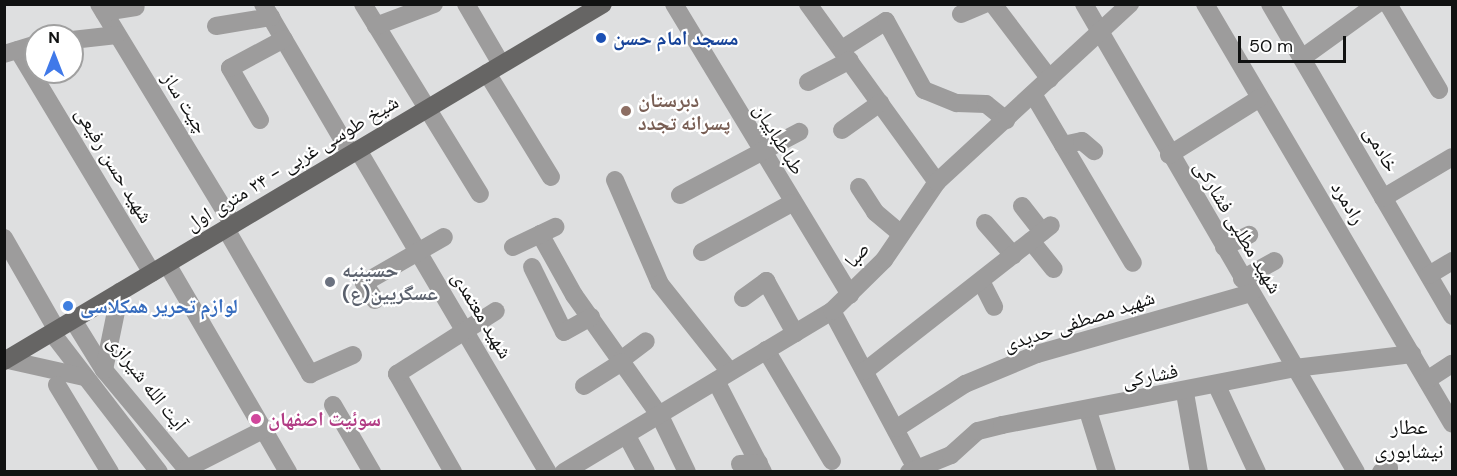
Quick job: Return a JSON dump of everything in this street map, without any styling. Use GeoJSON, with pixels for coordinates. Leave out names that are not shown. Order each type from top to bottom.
{"type":"FeatureCollection","features":[{"type":"Feature","properties":{"kind":"main road","name":"شیخ طوسی غربی - ۲۴ متری اول"},"geometry":{"type":"LineString","coordinates":[[6,360],[603,4]]}},
{"type":"Feature","properties":{"kind":"street"},"geometry":{"type":"LineString","coordinates":[[363,4],[426,110],[480,194]]}},
{"type":"Feature","properties":{"kind":"street"},"geometry":{"type":"LineString","coordinates":[[376,26],[434,4]]}},
{"type":"Feature","properties":{"kind":"street"},"geometry":{"type":"LineString","coordinates":[[465,4],[494,69],[551,177]]}},
{"type":"Feature","properties":{"kind":"street","name":"طباطباییان"},"geometry":{"type":"LineString","coordinates":[[674,4],[759,151],[850,295]]}},
{"type":"Feature","properties":{"kind":"street"},"geometry":{"type":"LineString","coordinates":[[961,14],[984,4]]}},
{"type":"Feature","properties":{"kind":"street"},"geometry":{"type":"LineString","coordinates":[[993,4],[1050,79]]}},
{"type":"Feature","properties":{"kind":"street","name":"شهید مطلبی فشارکی"},"geometry":{"type":"LineString","coordinates":[[1084,4],[1169,155],[1222,235],[1246,286],[1356,471]]}},
{"type":"Feature","properties":{"kind":"street","name":"صبا"},"geometry":{"type":"LineString","coordinates":[[571,470],[832,311],[850,295],[901,234],[938,182],[1130,4]]}},
{"type":"Feature","properties":{"kind":"street","name":"رادمرد"},"geometry":{"type":"LineString","coordinates":[[1205,4],[1452,424]]}},
{"type":"Feature","properties":{"kind":"street","name":"خادمی"},"geometry":{"type":"LineString","coordinates":[[1270,4],[1452,316]]}},
{"type":"Feature","properties":{"kind":"street"},"geometry":{"type":"LineString","coordinates":[[1302,58],[1377,4]]}},
{"type":"Feature","properties":{"kind":"street"},"geometry":{"type":"LineString","coordinates":[[1388,4],[1439,90]]}},
{"type":"Feature","properties":{"kind":"street"},"geometry":{"type":"LineString","coordinates":[[810,5],[938,182]]}},
{"type":"Feature","properties":{"kind":"street"},"geometry":{"type":"LineString","coordinates":[[102,8],[136,7]]}},
{"type":"Feature","properties":{"kind":"street","name":"چیت ساز"},"geometry":{"type":"LineString","coordinates":[[102,8],[229,226],[310,374],[352,355]]}},
{"type":"Feature","properties":{"kind":"street"},"geometry":{"type":"LineString","coordinates":[[216,26],[267,11]]}},
{"type":"Feature","properties":{"kind":"street","name":"شهید معتمدی"},"geometry":{"type":"LineString","coordinates":[[267,11],[418,251],[548,471]]}},
{"type":"Feature","properties":{"kind":"street"},"geometry":{"type":"LineString","coordinates":[[808,82],[846,55],[886,21],[924,90],[957,103],[986,104],[1005,120]]}},
{"type":"Feature","properties":{"kind":"street"},"geometry":{"type":"LineString","coordinates":[[84,39],[117,35]]}},
{"type":"Feature","properties":{"kind":"street"},"geometry":{"type":"LineString","coordinates":[[260,120],[230,68],[284,39]]}},
{"type":"Feature","properties":{"kind":"street","name":"شهید حسن رفیعی"},"geometry":{"type":"LineString","coordinates":[[11,52],[159,268],[288,471]]}},
{"type":"Feature","properties":{"kind":"street"},"geometry":{"type":"LineString","coordinates":[[1033,94],[1132,263]]}},
{"type":"Feature","properties":{"kind":"street"},"geometry":{"type":"LineString","coordinates":[[1169,155],[1260,98]]}},
{"type":"Feature","properties":{"kind":"street"},"geometry":{"type":"LineString","coordinates":[[842,130],[880,102]]}},
{"type":"Feature","properties":{"kind":"street"},"geometry":{"type":"LineString","coordinates":[[680,195],[759,151],[799,132]]}},
{"type":"Feature","properties":{"kind":"street"},"geometry":{"type":"LineString","coordinates":[[1064,145],[1082,141],[1094,151]]}},
{"type":"Feature","properties":{"kind":"street"},"geometry":{"type":"LineString","coordinates":[[1383,198],[1452,158]]}},
{"type":"Feature","properties":{"kind":"street"},"geometry":{"type":"LineString","coordinates":[[615,180],[660,284],[723,377],[761,467]]}},
{"type":"Feature","properties":{"kind":"street"},"geometry":{"type":"LineString","coordinates":[[859,187],[875,212],[901,234]]}},
{"type":"Feature","properties":{"kind":"street"},"geometry":{"type":"LineString","coordinates":[[702,252],[792,203]]}},
{"type":"Feature","properties":{"kind":"street"},"geometry":{"type":"LineString","coordinates":[[1022,207],[1041,233],[1054,269]]}},
{"type":"Feature","properties":{"kind":"street"},"geometry":{"type":"LineString","coordinates":[[985,223],[1013,255]]}},
{"type":"Feature","properties":{"kind":"street"},"geometry":{"type":"LineString","coordinates":[[513,247],[547,230],[591,317],[660,416],[687,471]]}},
{"type":"Feature","properties":{"kind":"street"},"geometry":{"type":"LineString","coordinates":[[865,371],[1041,233]]}},
{"type":"Feature","properties":{"kind":"street"},"geometry":{"type":"LineString","coordinates":[[1222,235],[1249,234]]}},
{"type":"Feature","properties":{"kind":"street"},"geometry":{"type":"LineString","coordinates":[[375,300],[364,283],[444,237]]}},
{"type":"Feature","properties":{"kind":"street"},"geometry":{"type":"LineString","coordinates":[[4,238],[55,331],[86,378],[159,471]]}},
{"type":"Feature","properties":{"kind":"street","name":"شهید مصطفی حدیدی"},"geometry":{"type":"LineString","coordinates":[[897,428],[965,384],[1037,354],[1246,286],[1274,261]]}},
{"type":"Feature","properties":{"kind":"street"},"geometry":{"type":"LineString","coordinates":[[1428,275],[1452,261]]}},
{"type":"Feature","properties":{"kind":"street"},"geometry":{"type":"LineString","coordinates":[[532,267],[564,332],[591,317]]}},
{"type":"Feature","properties":{"kind":"street"},"geometry":{"type":"LineString","coordinates":[[742,297],[766,280],[795,333]]}},
{"type":"Feature","properties":{"kind":"street"},"geometry":{"type":"LineString","coordinates":[[981,280],[994,307]]}},
{"type":"Feature","properties":{"kind":"street"},"geometry":{"type":"LineString","coordinates":[[104,370],[120,292]]}},
{"type":"Feature","properties":{"kind":"street"},"geometry":{"type":"LineString","coordinates":[[453,471],[397,374],[464,328],[496,311]]}},
{"type":"Feature","properties":{"kind":"street"},"geometry":{"type":"LineString","coordinates":[[832,311],[897,428],[914,471]]}},
{"type":"Feature","properties":{"kind":"street","name":"آیت الله شیرازی"},"geometry":{"type":"LineString","coordinates":[[73,320],[104,370],[188,470]]}},
{"type":"Feature","properties":{"kind":"street"},"geometry":{"type":"LineString","coordinates":[[584,386],[622,361],[646,341]]}},
{"type":"Feature","properties":{"kind":"street"},"geometry":{"type":"LineString","coordinates":[[766,350],[832,461]]}},
{"type":"Feature","properties":{"kind":"street","name":"فشارکی"},"geometry":{"type":"LineString","coordinates":[[914,471],[951,455],[978,431],[1185,393],[1295,368],[1412,354]]}},
{"type":"Feature","properties":{"kind":"street"},"geometry":{"type":"LineString","coordinates":[[6,360],[86,378]]}},
{"type":"Feature","properties":{"kind":"street"},"geometry":{"type":"LineString","coordinates":[[1427,380],[1452,364]]}},
{"type":"Feature","properties":{"kind":"street"},"geometry":{"type":"LineString","coordinates":[[57,386],[110,471]]}},
{"type":"Feature","properties":{"kind":"street"},"geometry":{"type":"LineString","coordinates":[[1217,386],[1257,471]]}},
{"type":"Feature","properties":{"kind":"street"},"geometry":{"type":"LineString","coordinates":[[105,404],[122,393]]}},
{"type":"Feature","properties":{"kind":"street"},"geometry":{"type":"LineString","coordinates":[[1185,393],[1199,471]]}},
{"type":"Feature","properties":{"kind":"street"},"geometry":{"type":"LineString","coordinates":[[333,405],[372,471]]}},
{"type":"Feature","properties":{"kind":"street"},"geometry":{"type":"LineString","coordinates":[[1088,411],[1107,471]]}},
{"type":"Feature","properties":{"kind":"street"},"geometry":{"type":"LineString","coordinates":[[188,470],[263,430]]}},
{"type":"Feature","properties":{"kind":"street"},"geometry":{"type":"LineString","coordinates":[[627,436],[646,471]]}},
{"type":"Feature","properties":{"kind":"street"},"geometry":{"type":"LineString","coordinates":[[740,464],[761,467]]}},
{"type":"Feature","properties":{"kind":"place","name":"مسجد امام حسن"},"geometry":{"type":"Point","coordinates":[601,38]}},
{"type":"Feature","properties":{"kind":"place","name":"دبرستان پسرانه تجدد"},"geometry":{"type":"Point","coordinates":[626,111]}},
{"type":"Feature","properties":{"kind":"place","name":"حسینیه عسگریین(ع)"},"geometry":{"type":"Point","coordinates":[330,282]}},
{"type":"Feature","properties":{"kind":"place","name":"لوازم تحریر همکلاسی"},"geometry":{"type":"Point","coordinates":[68,306]}},
{"type":"Feature","properties":{"kind":"place","name":"سوئیت اصفهان"},"geometry":{"type":"Point","coordinates":[256,419]}},
{"type":"Feature","properties":{"kind":"district","name":"عطار نیشابوری"},"geometry":{"type":"Point","coordinates":[1409,439]}}]}
